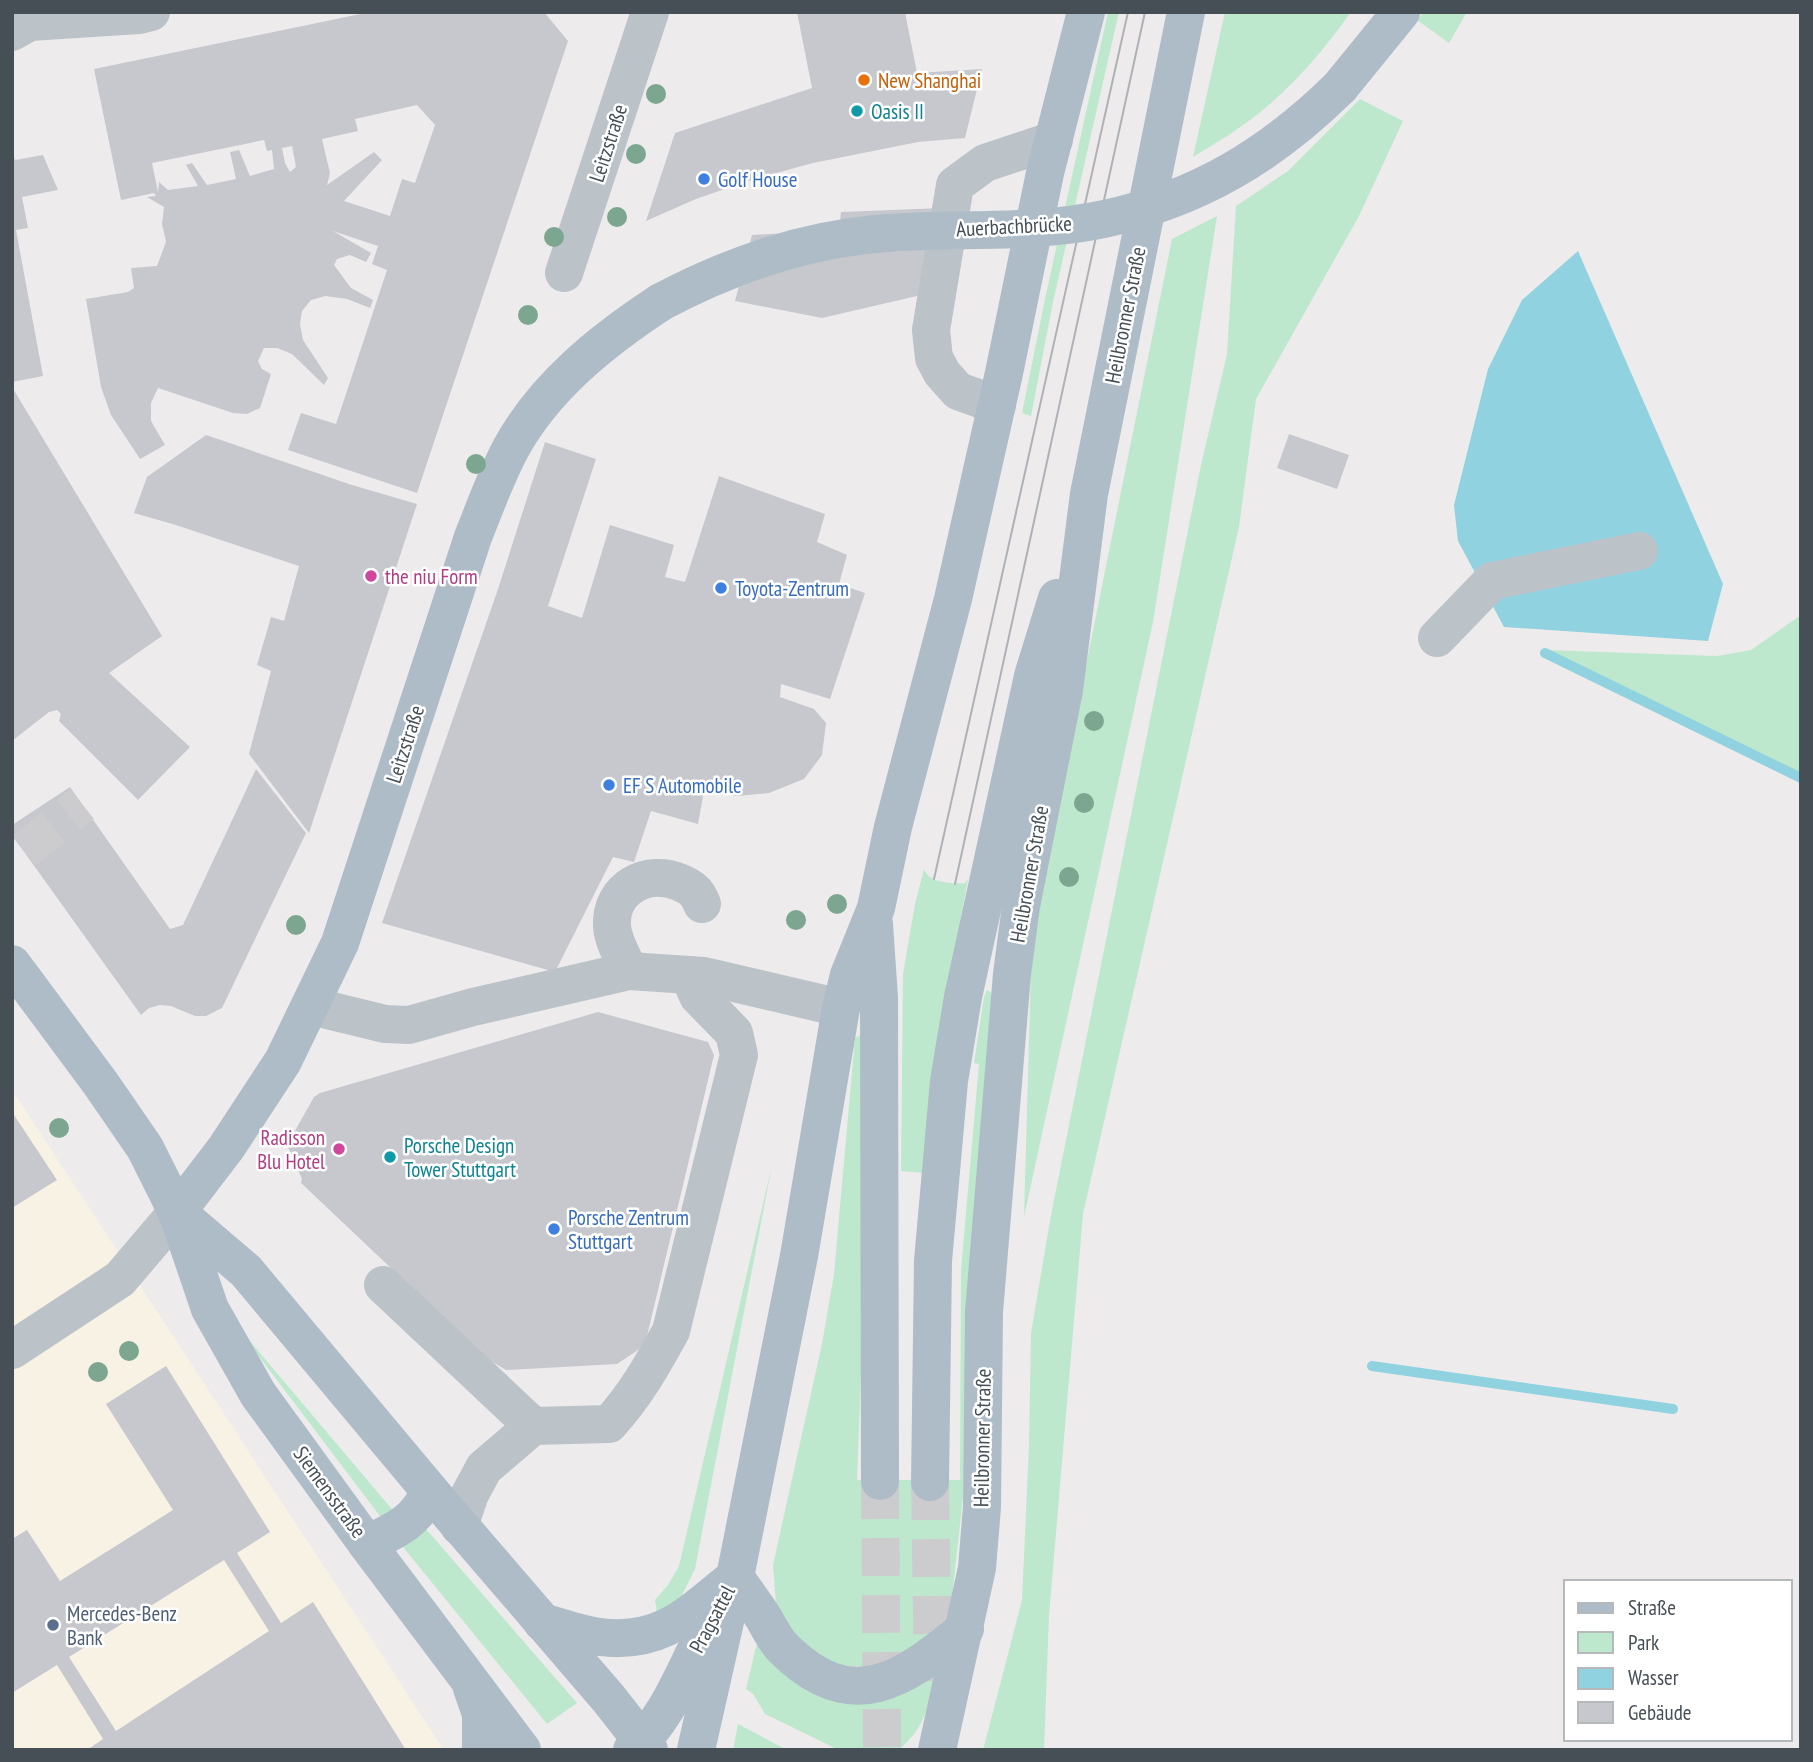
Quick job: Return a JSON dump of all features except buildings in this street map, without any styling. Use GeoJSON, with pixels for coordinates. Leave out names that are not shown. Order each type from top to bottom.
{"type":"FeatureCollection","features":[{"type":"Feature","properties":{"kind":"main road"},"geometry":{"type":"LineString","coordinates":[[880,1481],[879,998],[873,936],[876,908],[893,827],[953,599],[1054,140],[1086,12]]}},
{"type":"Feature","properties":{"kind":"main road","name":"Heilbronner Straße"},"geometry":{"type":"LineString","coordinates":[[935,1747],[965,1629],[977,1568],[984,1312],[1012,974],[1021,906],[1063,690],[1089,495],[1186,12]]}},
{"type":"Feature","properties":{"kind":"main road","name":"Auerbachbrücke"},"geometry":{"type":"LineString","coordinates":[[661,302],[702,280],[744,263],[832,239],[878,234],[1062,225],[1102,220],[1178,198],[1249,162],[1302,123],[1340,87],[1401,12]]}},
{"type":"Feature","properties":{"kind":"main road","name":"Leitzstraße"},"geometry":{"type":"LineString","coordinates":[[177,1212],[254,1107],[283,1061],[340,943],[473,537],[492,487],[512,446],[538,408],[597,347],[661,302]]}},
{"type":"Feature","properties":{"kind":"main road"},"geometry":{"type":"LineString","coordinates":[[930,1482],[933,1261],[949,1081],[963,998],[1033,676],[1089,495]]}},
{"type":"Feature","properties":{"kind":"main road"},"geometry":{"type":"LineString","coordinates":[[542,1622],[599,1637],[635,1639],[658,1633],[693,1611],[735,1577],[799,1256],[841,1008],[849,975],[876,908]]}},
{"type":"Feature","properties":{"kind":"main road","name":"Siemensstraße"},"geometry":{"type":"LineString","coordinates":[[12,964],[136,1134],[177,1212],[210,1309],[251,1382],[367,1544],[523,1750]]}},
{"type":"Feature","properties":{"kind":"main road","name":"Siemensstraße"},"geometry":{"type":"LineString","coordinates":[[177,1212],[246,1271],[542,1622]]}},
{"type":"Feature","properties":{"kind":"main road"},"geometry":{"type":"LineString","coordinates":[[367,1544],[410,1520],[422,1509],[430,1492]]}},
{"type":"Feature","properties":{"kind":"main road"},"geometry":{"type":"LineString","coordinates":[[735,1577],[782,1647],[817,1676],[854,1687],[880,1683],[910,1671],[965,1629]]}},
{"type":"Feature","properties":{"kind":"main road","name":"Pragsattel"},"geometry":{"type":"LineString","coordinates":[[542,1622],[609,1699],[642,1748],[676,1692],[692,1654],[735,1577]]}},
{"type":"Feature","properties":{"kind":"main road","name":"Pragsattel"},"geometry":{"type":"LineString","coordinates":[[696,1750],[735,1577]]}},
{"type":"Feature","properties":{"kind":"main road"},"geometry":{"type":"LineString","coordinates":[[469,1679],[481,1714],[481,1750]]}},
{"type":"Feature","properties":{"kind":"street"},"geometry":{"type":"LineString","coordinates":[[12,32],[30,22],[151,12]]}},
{"type":"Feature","properties":{"kind":"street","name":"Leitzstraße"},"geometry":{"type":"LineString","coordinates":[[564,273],[650,12]]}},
{"type":"Feature","properties":{"kind":"street"},"geometry":{"type":"LineString","coordinates":[[997,405],[958,391],[942,373],[934,358],[931,330],[955,185],[985,163],[1054,140]]}},
{"type":"Feature","properties":{"kind":"street"},"geometry":{"type":"LineString","coordinates":[[1437,638],[1492,581],[1639,551]]}},
{"type":"Feature","properties":{"kind":"street"},"geometry":{"type":"LineString","coordinates":[[629,971],[615,941],[612,925],[620,894],[634,883],[650,877],[665,877],[693,889],[702,904]]}},
{"type":"Feature","properties":{"kind":"street"},"geometry":{"type":"LineString","coordinates":[[311,1006],[385,1024],[409,1025],[473,1007],[629,971],[704,976],[841,1008]]}},
{"type":"Feature","properties":{"kind":"street"},"geometry":{"type":"LineString","coordinates":[[459,1526],[470,1494],[484,1468],[533,1426],[609,1423],[649,1372],[671,1331],[739,1055],[734,1033],[698,996],[689,975]]}},
{"type":"Feature","properties":{"kind":"street"},"geometry":{"type":"LineString","coordinates":[[12,1350],[120,1279],[177,1212]]}},
{"type":"Feature","properties":{"kind":"street"},"geometry":{"type":"LineString","coordinates":[[383,1285],[533,1426]]}},
{"type":"Feature","properties":{"kind":"shaded area"},"geometry":{"type":"Polygon","coordinates":[[[12,1090],[444,1750],[12,1750],[12,1090]]]}},
{"type":"Feature","properties":{"kind":"green space"},"geometry":{"type":"Polygon","coordinates":[[[1108,12],[1119,12],[1053,302],[1031,416],[1022,413],[1108,12]]]}},
{"type":"Feature","properties":{"kind":"green space"},"geometry":{"type":"Polygon","coordinates":[[[1225,12],[1351,12],[1328,43],[1274,101],[1193,157],[1225,12]]]}},
{"type":"Feature","properties":{"kind":"green space"},"geometry":{"type":"Polygon","coordinates":[[[1424,12],[1467,12],[1449,43],[1417,20],[1424,12]]]}},
{"type":"Feature","properties":{"kind":"green space"},"geometry":{"type":"Polygon","coordinates":[[[1360,99],[1403,121],[1359,216],[1256,399],[1239,527],[1083,1214],[1049,1616],[1044,1750],[983,1750],[1022,1600],[1031,1333],[1051,1215],[1201,465],[1227,354],[1236,206],[1288,171],[1360,99]]]}},
{"type":"Feature","properties":{"kind":"green space"},"geometry":{"type":"Polygon","coordinates":[[[1217,216],[1153,622],[1024,1217],[1032,933],[1172,239],[1217,216]]]}},
{"type":"Feature","properties":{"kind":"green space"},"geometry":{"type":"Polygon","coordinates":[[[1801,615],[1801,773],[1546,650],[1717,656],[1751,650],[1801,615]]]}},
{"type":"Feature","properties":{"kind":"green space"},"geometry":{"type":"Polygon","coordinates":[[[924,869],[931,877],[942,882],[965,883],[968,879],[945,1005],[924,1173],[901,1171],[903,974],[924,869]]]}},
{"type":"Feature","properties":{"kind":"green space"},"geometry":{"type":"Polygon","coordinates":[[[987,990],[992,993],[964,1488],[952,1598],[937,1628],[916,1649],[869,1667],[834,1665],[800,1642],[776,1604],[773,1565],[822,1344],[834,1274],[855,1038],[861,1035],[861,1372],[857,1480],[960,1480],[961,1270],[979,1064],[974,1063],[987,990]]]}},
{"type":"Feature","properties":{"kind":"green space"},"geometry":{"type":"Polygon","coordinates":[[[772,1165],[695,1569],[681,1597],[657,1614],[655,1600],[679,1566],[772,1165]]]}},
{"type":"Feature","properties":{"kind":"green space"},"geometry":{"type":"Polygon","coordinates":[[[227,1314],[396,1514],[386,1524],[227,1314]]]}},
{"type":"Feature","properties":{"kind":"green space"},"geometry":{"type":"Polygon","coordinates":[[[426,1529],[577,1703],[547,1724],[403,1547],[426,1529]]]}},
{"type":"Feature","properties":{"kind":"green space"},"geometry":{"type":"Polygon","coordinates":[[[757,1643],[782,1667],[936,1671],[921,1723],[899,1750],[839,1750],[765,1714],[753,1694],[746,1689],[757,1643]]]}},
{"type":"Feature","properties":{"kind":"green space"},"geometry":{"type":"Polygon","coordinates":[[[738,1724],[787,1750],[733,1750],[738,1724]]]}},
{"type":"Feature","properties":{"kind":"water"},"geometry":{"type":"Polygon","coordinates":[[[1578,251],[1723,584],[1708,641],[1504,627],[1458,541],[1454,505],[1488,369],[1522,300],[1578,251]]]}},
{"type":"Feature","properties":{"kind":"waterway"},"geometry":{"type":"LineString","coordinates":[[1545,653],[1801,778]]}},
{"type":"Feature","properties":{"kind":"waterway"},"geometry":{"type":"LineString","coordinates":[[1372,1366],[1673,1409]]}},
{"type":"Feature","properties":{"kind":"tunnel"},"geometry":{"type":"LineString","coordinates":[[24,851],[82,804]]}},
{"type":"Feature","properties":{"kind":"tunnel"},"geometry":{"type":"LineString","coordinates":[[880,1481],[882,1750]]}},
{"type":"Feature","properties":{"kind":"tunnel"},"geometry":{"type":"LineString","coordinates":[[930,1482],[933,1681]]}},
{"type":"Feature","properties":{"kind":"tram line"},"geometry":{"type":"LineString","coordinates":[[934,879],[1128,12]]}},
{"type":"Feature","properties":{"kind":"tram line"},"geometry":{"type":"LineString","coordinates":[[955,884],[1145,12]]}},
{"type":"Feature","properties":{"kind":"place","name":"New Shanghai"},"geometry":{"type":"Point","coordinates":[864,80]}},
{"type":"Feature","properties":{"kind":"place","name":"Oasis II"},"geometry":{"type":"Point","coordinates":[857,111]}},
{"type":"Feature","properties":{"kind":"place","name":"Golf House"},"geometry":{"type":"Point","coordinates":[704,179]}},
{"type":"Feature","properties":{"kind":"place","name":"the niu Form"},"geometry":{"type":"Point","coordinates":[371,576]}},
{"type":"Feature","properties":{"kind":"place","name":"Toyota-Zentrum"},"geometry":{"type":"Point","coordinates":[721,588]}},
{"type":"Feature","properties":{"kind":"place","name":"EF S Automobile"},"geometry":{"type":"Point","coordinates":[609,785]}},
{"type":"Feature","properties":{"kind":"place","name":"Radisson Blu Hotel"},"geometry":{"type":"Point","coordinates":[339,1149]}},
{"type":"Feature","properties":{"kind":"place","name":"Porsche Design Tower Stuttgart"},"geometry":{"type":"Point","coordinates":[390,1157]}},
{"type":"Feature","properties":{"kind":"place","name":"Porsche Zentrum Stuttgart"},"geometry":{"type":"Point","coordinates":[554,1229]}},
{"type":"Feature","properties":{"kind":"place","name":"Mercedes-Benz Bank"},"geometry":{"type":"Point","coordinates":[53,1625]}}]}
